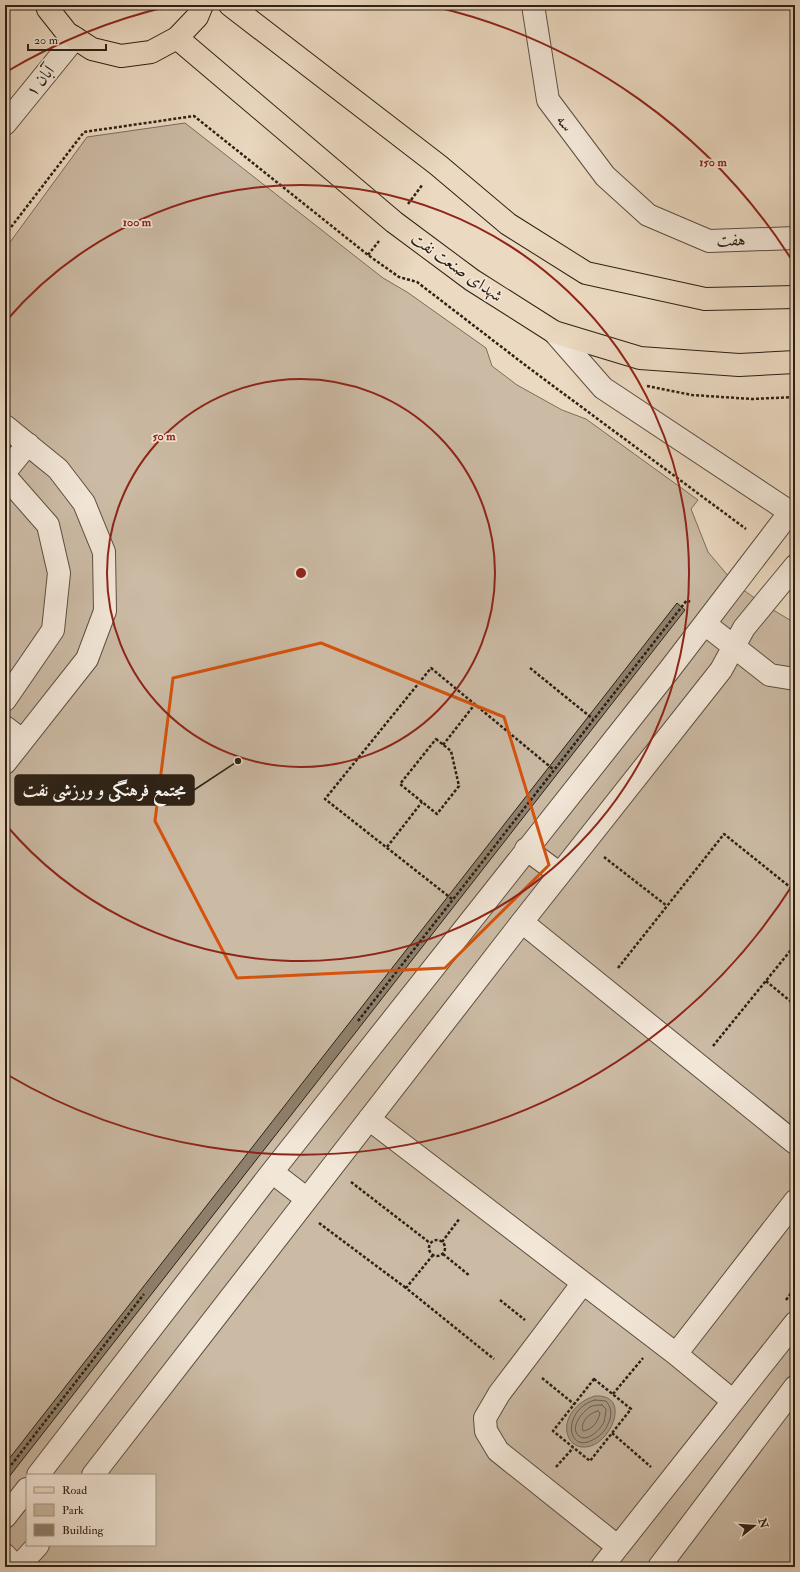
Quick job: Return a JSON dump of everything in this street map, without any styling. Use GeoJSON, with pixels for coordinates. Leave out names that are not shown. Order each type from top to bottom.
{"type":"FeatureCollection","features":[{"type":"Feature","properties":{"kind":"main road"},"geometry":{"type":"LineString","coordinates":[[47,5],[48,9],[67,33],[92,49],[121,56],[150,52],[177,38],[197,17],[202,5]]}},
{"type":"Feature","properties":{"kind":"main road"},"geometry":{"type":"LineString","coordinates":[[230,5],[438,166],[508,224],[586,273],[705,299],[795,297]]}},
{"type":"Feature","properties":{"kind":"main road","name":"شهدای صنعت نفت"},"geometry":{"type":"LineString","coordinates":[[177,38],[394,222],[472,280],[554,332],[640,358],[740,365],[795,362]]}},
{"type":"Feature","properties":{"kind":"street","name":"سه"},"geometry":{"type":"LineString","coordinates":[[533,5],[548,100],[605,176],[648,215]]}},
{"type":"Feature","properties":{"kind":"street","name":"آبان ۱"},"geometry":{"type":"LineString","coordinates":[[5,124],[75,38]]}},
{"type":"Feature","properties":{"kind":"street","name":"هفت"},"geometry":{"type":"LineString","coordinates":[[648,215],[709,241],[795,238]]}},
{"type":"Feature","properties":{"kind":"street"},"geometry":{"type":"LineString","coordinates":[[39,1474],[272,1172],[792,511],[603,388],[554,332]]}},
{"type":"Feature","properties":{"kind":"street"},"geometry":{"type":"LineString","coordinates":[[5,426],[58,469],[84,503],[104,552],[105,611],[86,659],[5,763]]}},
{"type":"Feature","properties":{"kind":"street"},"geometry":{"type":"LineString","coordinates":[[5,472],[28,444]]}},
{"type":"Feature","properties":{"kind":"street"},"geometry":{"type":"LineString","coordinates":[[5,476],[48,525],[59,572],[53,630],[5,700]]}},
{"type":"Feature","properties":{"kind":"street"},"geometry":{"type":"LineString","coordinates":[[94,1474],[522,922],[721,670],[744,628],[795,566]]}},
{"type":"Feature","properties":{"kind":"street"},"geometry":{"type":"LineString","coordinates":[[704,624],[770,675],[795,679]]}},
{"type":"Feature","properties":{"kind":"street"},"geometry":{"type":"LineString","coordinates":[[5,726],[22,740]]}},
{"type":"Feature","properties":{"kind":"street"},"geometry":{"type":"LineString","coordinates":[[526,849],[560,874]]}},
{"type":"Feature","properties":{"kind":"street"},"geometry":{"type":"LineString","coordinates":[[522,922],[795,1143]]}},
{"type":"Feature","properties":{"kind":"street"},"geometry":{"type":"LineString","coordinates":[[369,1119],[658,1340],[733,1401]]}},
{"type":"Feature","properties":{"kind":"street"},"geometry":{"type":"LineString","coordinates":[[272,1172],[307,1199]]}},
{"type":"Feature","properties":{"kind":"street"},"geometry":{"type":"LineString","coordinates":[[676,1354],[795,1201]]}},
{"type":"Feature","properties":{"kind":"street"},"geometry":{"type":"LineString","coordinates":[[583,1283],[499,1394],[485,1418],[486,1432],[498,1452],[617,1546]]}},
{"type":"Feature","properties":{"kind":"street"},"geometry":{"type":"LineString","coordinates":[[602,1567],[617,1546],[733,1401],[791,1336]]}},
{"type":"Feature","properties":{"kind":"street"},"geometry":{"type":"LineString","coordinates":[[659,1567],[795,1387]]}},
{"type":"Feature","properties":{"kind":"street"},"geometry":{"type":"LineString","coordinates":[[5,1517],[26,1490]]}},
{"type":"Feature","properties":{"kind":"street"},"geometry":{"type":"LineString","coordinates":[[5,1555],[17,1567],[37,1546]]}},
{"type":"Feature","properties":{"kind":"path"},"geometry":{"type":"LineString","coordinates":[[5,235],[84,132],[194,116],[368,255],[399,277],[418,282],[529,368],[766,544]]}},
{"type":"Feature","properties":{"kind":"path"},"geometry":{"type":"LineString","coordinates":[[368,255],[438,166]]}},
{"type":"Feature","properties":{"kind":"path"},"geometry":{"type":"LineString","coordinates":[[646,386],[692,395],[752,399],[795,396]]}},
{"type":"Feature","properties":{"kind":"path"},"geometry":{"type":"LineString","coordinates":[[588,411],[603,388]]}},
{"type":"Feature","properties":{"kind":"path"},"geometry":{"type":"LineString","coordinates":[[452,899],[326,799],[432,668],[576,786]]}},
{"type":"Feature","properties":{"kind":"path"},"geometry":{"type":"LineString","coordinates":[[530,668],[593,719]]}},
{"type":"Feature","properties":{"kind":"path"},"geometry":{"type":"LineString","coordinates":[[443,745],[475,704]]}},
{"type":"Feature","properties":{"kind":"path"},"geometry":{"type":"LineString","coordinates":[[436,739],[451,751],[459,786],[436,814],[422,802],[400,784],[436,739]]}},
{"type":"Feature","properties":{"kind":"path"},"geometry":{"type":"LineString","coordinates":[[386,847],[422,802]]}},
{"type":"Feature","properties":{"kind":"path"},"geometry":{"type":"LineString","coordinates":[[603,988],[724,834],[795,891]]}},
{"type":"Feature","properties":{"kind":"path"},"geometry":{"type":"LineString","coordinates":[[600,854],[667,906]]}},
{"type":"Feature","properties":{"kind":"path"},"geometry":{"type":"LineString","coordinates":[[698,1065],[795,944]]}},
{"type":"Feature","properties":{"kind":"path"},"geometry":{"type":"LineString","coordinates":[[766,981],[795,1004]]}},
{"type":"Feature","properties":{"kind":"path"},"geometry":{"type":"LineString","coordinates":[[346,1178],[430,1243]]}},
{"type":"Feature","properties":{"kind":"path"},"geometry":{"type":"LineString","coordinates":[[315,1220],[518,1369],[574,1404]]}},
{"type":"Feature","properties":{"kind":"path"},"geometry":{"type":"LineString","coordinates":[[436,1239],[441,1240],[444,1244],[445,1250],[443,1254],[438,1256],[429,1252],[428,1246],[430,1243],[436,1239]]}},
{"type":"Feature","properties":{"kind":"path"},"geometry":{"type":"LineString","coordinates":[[443,1254],[470,1276]]}},
{"type":"Feature","properties":{"kind":"path"},"geometry":{"type":"LineString","coordinates":[[406,1288],[433,1255]]}},
{"type":"Feature","properties":{"kind":"path"},"geometry":{"type":"LineString","coordinates":[[500,1300],[544,1335]]}},
{"type":"Feature","properties":{"kind":"path"},"geometry":{"type":"LineString","coordinates":[[613,1394],[658,1340]]}},
{"type":"Feature","properties":{"kind":"path"},"geometry":{"type":"LineString","coordinates":[[594,1379],[613,1394],[631,1409],[590,1461],[552,1431],[594,1379]]}},
{"type":"Feature","properties":{"kind":"path"},"geometry":{"type":"LineString","coordinates":[[612,1433],[656,1471]]}},
{"type":"Feature","properties":{"kind":"highlighted area"},"geometry":{"type":"Polygon","coordinates":[[[321,643],[504,717],[549,865],[445,968],[237,978],[155,821],[173,678],[321,643]]]}},
{"type":"Feature","properties":{"kind":"green space"},"geometry":{"type":"Polygon","coordinates":[[[185,123],[383,278],[407,292],[486,348],[492,366],[517,385],[562,410],[586,419],[698,500],[691,509],[708,552],[735,584],[763,604],[795,623],[795,1567],[5,1567],[5,249],[87,137],[185,123]]]}},
{"type":"Feature","properties":{"kind":"water"},"geometry":{"type":"Polygon","coordinates":[[[595,1396],[607,1398],[613,1403],[615,1412],[613,1422],[609,1431],[601,1440],[593,1445],[583,1447],[579,1446],[570,1440],[567,1433],[568,1419],[576,1407],[582,1402],[595,1396]]]}},
{"type":"Feature","properties":{"kind":"building"},"geometry":{"type":"Polygon","coordinates":[[[677,603],[685,610],[5,1482],[5,1464],[677,603]]]}},
{"type":"Feature","properties":{"kind":"place","name":"مجتمع فرهنگى و ورزشى نفت"},"geometry":{"type":"Point","coordinates":[238,761]}}]}
